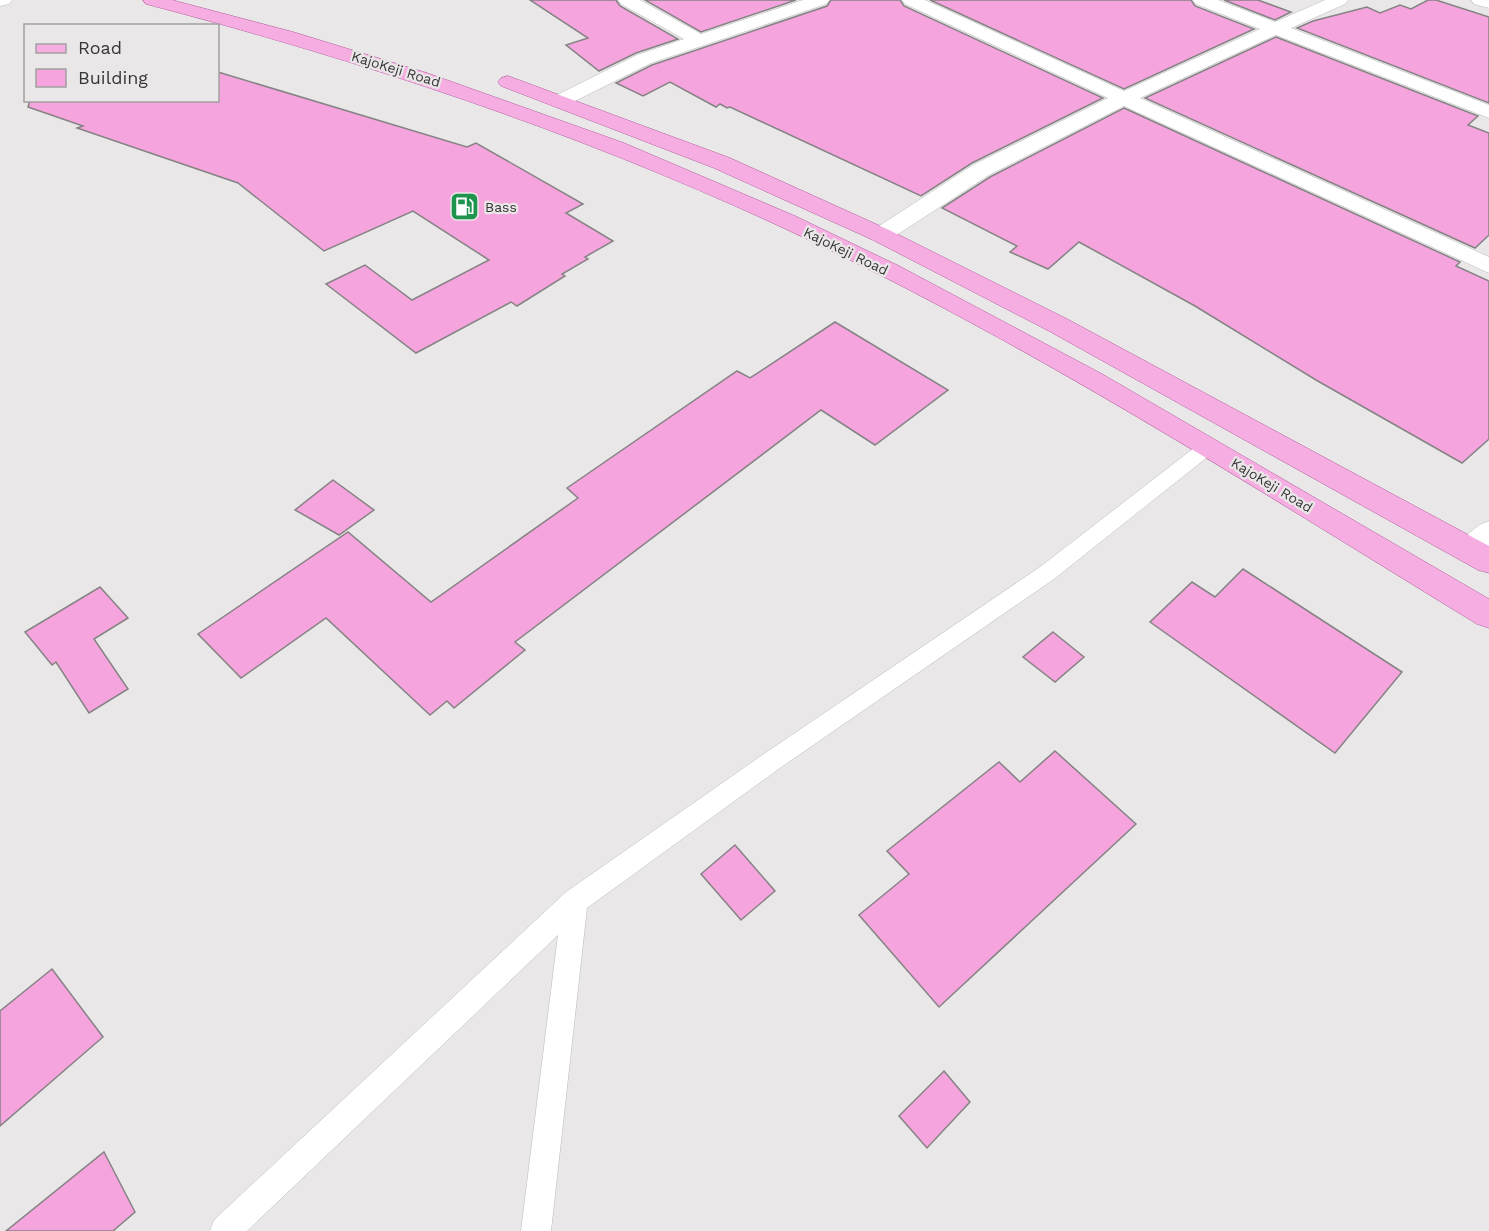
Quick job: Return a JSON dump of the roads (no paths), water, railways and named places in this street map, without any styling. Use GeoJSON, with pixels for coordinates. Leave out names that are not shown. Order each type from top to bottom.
{"type":"FeatureCollection","features":[{"type":"Feature","properties":{"kind":"main road","name":"KajoKeji Road"},"geometry":{"type":"LineString","coordinates":[[152,0],[258,27],[427,77],[533,114],[682,174],[830,242],[998,327],[1209,446],[1489,615]]}},
{"type":"Feature","properties":{"kind":"main road","name":"KajoKeji Road"},"geometry":{"type":"LineString","coordinates":[[238,0],[399,47]]}},
{"type":"Feature","properties":{"kind":"main road","name":"KajoKeji Road"},"geometry":{"type":"LineString","coordinates":[[485,74],[562,100],[722,163],[881,235],[1483,548]]}},
{"type":"Feature","properties":{"kind":"street"},"geometry":{"type":"LineString","coordinates":[[627,0],[699,40]]}},
{"type":"Feature","properties":{"kind":"street"},"geometry":{"type":"LineString","coordinates":[[562,100],[644,59],[820,0]]}},
{"type":"Feature","properties":{"kind":"street"},"geometry":{"type":"LineString","coordinates":[[911,0],[1489,266]]}},
{"type":"Feature","properties":{"kind":"street"},"geometry":{"type":"LineString","coordinates":[[1202,0],[1489,112]]}},
{"type":"Feature","properties":{"kind":"street"},"geometry":{"type":"LineString","coordinates":[[881,235],[981,170],[1124,98],[1339,0]]}},
{"type":"Feature","properties":{"kind":"street"},"geometry":{"type":"LineString","coordinates":[[1480,0],[1489,3]]}},
{"type":"Feature","properties":{"kind":"lane"},"geometry":{"type":"LineString","coordinates":[[225,1231],[575,901],[769,763],[1047,573],[1209,446]]}},
{"type":"Feature","properties":{"kind":"lane"},"geometry":{"type":"LineString","coordinates":[[536,1231],[575,901]]}},
{"type":"Feature","properties":{"kind":"place","name":"Bass"},"geometry":{"type":"Point","coordinates":[464,207]}}]}
